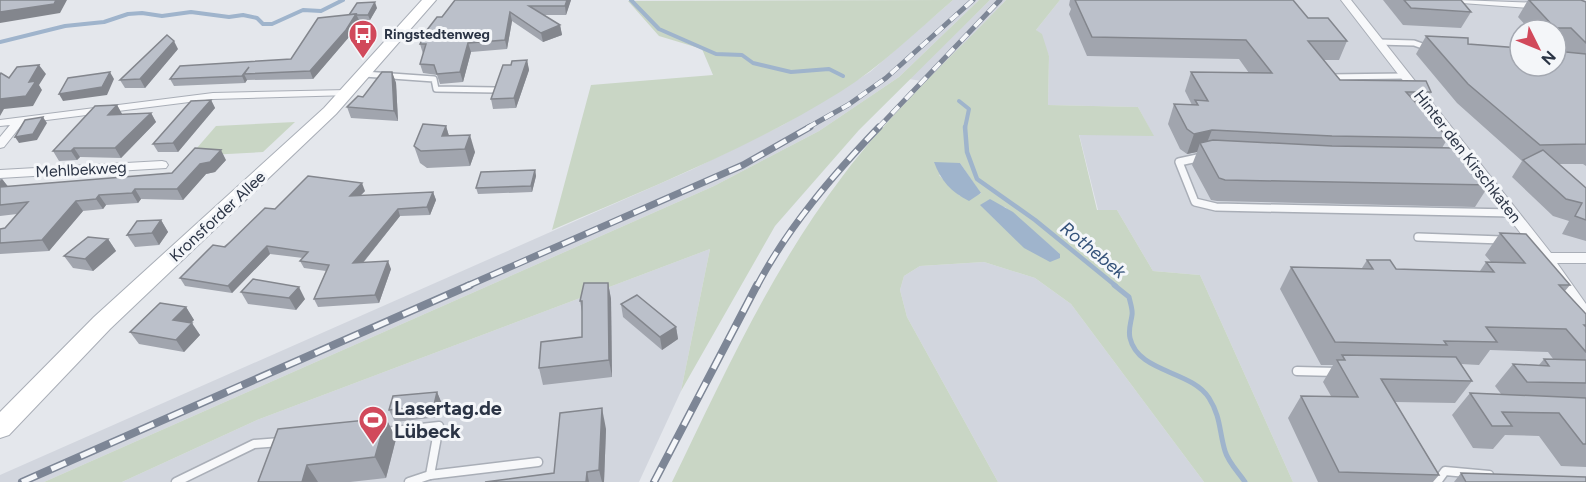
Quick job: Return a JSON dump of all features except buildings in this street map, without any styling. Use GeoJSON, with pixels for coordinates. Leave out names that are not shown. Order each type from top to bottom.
{"type":"FeatureCollection","features":[{"type":"Feature","properties":{"kind":"main road","name":"Kronsforder Allee"},"geometry":{"type":"LineString","coordinates":[[0,428],[102,322],[347,93],[429,0]]}},
{"type":"Feature","properties":{"kind":"street","name":"Hinter den Kirschkaten"},"geometry":{"type":"LineString","coordinates":[[1346,0],[1468,164],[1535,242],[1586,315]]}},
{"type":"Feature","properties":{"kind":"street"},"geometry":{"type":"LineString","coordinates":[[1462,0],[1555,6]]}},
{"type":"Feature","properties":{"kind":"street"},"geometry":{"type":"LineString","coordinates":[[0,123],[213,96],[347,93]]}},
{"type":"Feature","properties":{"kind":"street"},"geometry":{"type":"LineString","coordinates":[[0,144],[20,120]]}},
{"type":"Feature","properties":{"kind":"street","name":"Mehlbekweg"},"geometry":{"type":"LineString","coordinates":[[0,174],[162,165]]}},
{"type":"Feature","properties":{"kind":"street"},"geometry":{"type":"LineString","coordinates":[[1547,258],[1586,258]]}},
{"type":"Feature","properties":{"kind":"lane"},"geometry":{"type":"LineString","coordinates":[[1378,42],[1414,43],[1432,50]]}},
{"type":"Feature","properties":{"kind":"lane"},"geometry":{"type":"LineString","coordinates":[[364,74],[434,79],[436,89],[495,90]]}},
{"type":"Feature","properties":{"kind":"lane"},"geometry":{"type":"LineString","coordinates":[[1326,77],[1404,75]]}},
{"type":"Feature","properties":{"kind":"lane"},"geometry":{"type":"LineString","coordinates":[[1215,157],[1179,162],[1195,202],[1216,207],[1512,213]]}},
{"type":"Feature","properties":{"kind":"lane"},"geometry":{"type":"LineString","coordinates":[[1418,237],[1535,242]]}},
{"type":"Feature","properties":{"kind":"lane"},"geometry":{"type":"LineString","coordinates":[[1297,371],[1342,372]]}},
{"type":"Feature","properties":{"kind":"lane"},"geometry":{"type":"LineString","coordinates":[[369,433],[439,426],[430,475]]}},
{"type":"Feature","properties":{"kind":"lane"},"geometry":{"type":"LineString","coordinates":[[176,482],[254,444],[288,441]]}},
{"type":"Feature","properties":{"kind":"lane"},"geometry":{"type":"LineString","coordinates":[[409,482],[430,475],[538,462]]}},
{"type":"Feature","properties":{"kind":"lane"},"geometry":{"type":"LineString","coordinates":[[1437,482],[1445,471],[1502,476]]}},
{"type":"Feature","properties":{"kind":"shaded area"},"geometry":{"type":"Polygon","coordinates":[[[953,0],[979,0],[899,77],[819,131],[714,186],[44,482],[0,482],[0,475],[691,170],[783,125],[870,72],[953,0]]]}},
{"type":"Feature","properties":{"kind":"shaded area"},"geometry":{"type":"Polygon","coordinates":[[[990,0],[1006,0],[928,82],[909,79],[990,0]]]}},
{"type":"Feature","properties":{"kind":"shaded area"},"geometry":{"type":"Polygon","coordinates":[[[1060,0],[1586,0],[1586,482],[1293,482],[1200,275],[1153,271],[1117,210],[1098,210],[1079,134],[1153,135],[1138,107],[1048,105],[1049,56],[1036,30],[1060,0]]]}},
{"type":"Feature","properties":{"kind":"shaded area"},"geometry":{"type":"Polygon","coordinates":[[[710,249],[681,391],[639,482],[122,482],[257,420],[710,249]]]}},
{"type":"Feature","properties":{"kind":"shaded area"},"geometry":{"type":"Polygon","coordinates":[[[984,262],[1035,278],[1071,304],[1204,482],[998,482],[907,317],[900,290],[904,276],[920,266],[984,262]]]}},
{"type":"Feature","properties":{"kind":"green space"},"geometry":{"type":"Polygon","coordinates":[[[953,0],[870,71],[806,112],[699,166],[552,230],[591,85],[713,75],[702,49],[659,36],[628,1],[953,0]]]}},
{"type":"Feature","properties":{"kind":"green space"},"geometry":{"type":"Polygon","coordinates":[[[979,0],[990,0],[859,130],[775,226],[681,391],[710,249],[257,420],[122,482],[44,482],[714,186],[819,131],[899,77],[979,0]]]}},
{"type":"Feature","properties":{"kind":"green space"},"geometry":{"type":"Polygon","coordinates":[[[1006,0],[1060,0],[1036,30],[1042,34],[1049,56],[1048,105],[1138,107],[1154,136],[1079,135],[1097,210],[1117,210],[1153,271],[1200,275],[1293,482],[1204,482],[1071,304],[1035,278],[984,262],[920,266],[904,276],[900,290],[907,317],[998,482],[672,482],[770,287],[816,212],[880,130],[1006,0]],[[960,163],[939,175],[960,196],[981,194],[960,163]],[[981,205],[995,219],[1060,254],[1005,207],[981,205]]]}},
{"type":"Feature","properties":{"kind":"green space"},"geometry":{"type":"Polygon","coordinates":[[[295,122],[263,152],[190,156],[216,126],[295,122]]]}},
{"type":"Feature","properties":{"kind":"water"},"geometry":{"type":"Polygon","coordinates":[[[934,162],[960,163],[981,193],[969,201],[957,194],[943,180],[934,162]]]}},
{"type":"Feature","properties":{"kind":"water"},"geometry":{"type":"Polygon","coordinates":[[[990,199],[1013,212],[1060,254],[1060,258],[1050,262],[1024,248],[980,205],[990,199]]]}},
{"type":"Feature","properties":{"kind":"waterway","name":"Rothebek"},"geometry":{"type":"LineString","coordinates":[[0,42],[65,26],[104,22],[128,14],[142,13],[162,16],[191,12],[229,17],[243,15],[257,18],[263,24],[272,24],[303,10],[321,11],[343,0]]}},
{"type":"Feature","properties":{"kind":"waterway","name":"Rothebek"},"geometry":{"type":"LineString","coordinates":[[631,0],[659,29],[716,54],[742,55],[753,63],[791,72],[829,69],[843,76]]}},
{"type":"Feature","properties":{"kind":"waterway","name":"Rothebek"},"geometry":{"type":"LineString","coordinates":[[959,101],[969,109],[965,128]]}},
{"type":"Feature","properties":{"kind":"waterway","name":"Rothebek"},"geometry":{"type":"LineString","coordinates":[[965,128],[967,152],[977,179],[1035,220],[1116,286]]}},
{"type":"Feature","properties":{"kind":"waterway","name":"Rothebek"},"geometry":{"type":"LineString","coordinates":[[1114,285],[1129,297],[1132,308],[1129,335],[1135,349],[1143,358],[1190,382],[1209,398],[1218,418],[1226,455],[1245,482]]}},
{"type":"Feature","properties":{"kind":"railway"},"geometry":{"type":"LineString","coordinates":[[807,128],[848,105],[886,78],[973,0]]}},
{"type":"Feature","properties":{"kind":"railway"},"geometry":{"type":"LineString","coordinates":[[878,128],[1000,0]]}},
{"type":"Feature","properties":{"kind":"railway"},"geometry":{"type":"LineString","coordinates":[[467,286],[743,165],[810,127]]}},
{"type":"Feature","properties":{"kind":"railway"},"geometry":{"type":"LineString","coordinates":[[757,286],[769,264],[812,202],[879,127]]}},
{"type":"Feature","properties":{"kind":"railway"},"geometry":{"type":"LineString","coordinates":[[22,482],[470,285]]}},
{"type":"Feature","properties":{"kind":"railway"},"geometry":{"type":"LineString","coordinates":[[654,482],[757,285]]}},
{"type":"Feature","properties":{"kind":"place","name":"Ringstedtenweg"},"geometry":{"type":"Point","coordinates":[363,60]}},
{"type":"Feature","properties":{"kind":"place","name":"Lasertag.de Lübeck"},"geometry":{"type":"Point","coordinates":[373,446]}}]}
